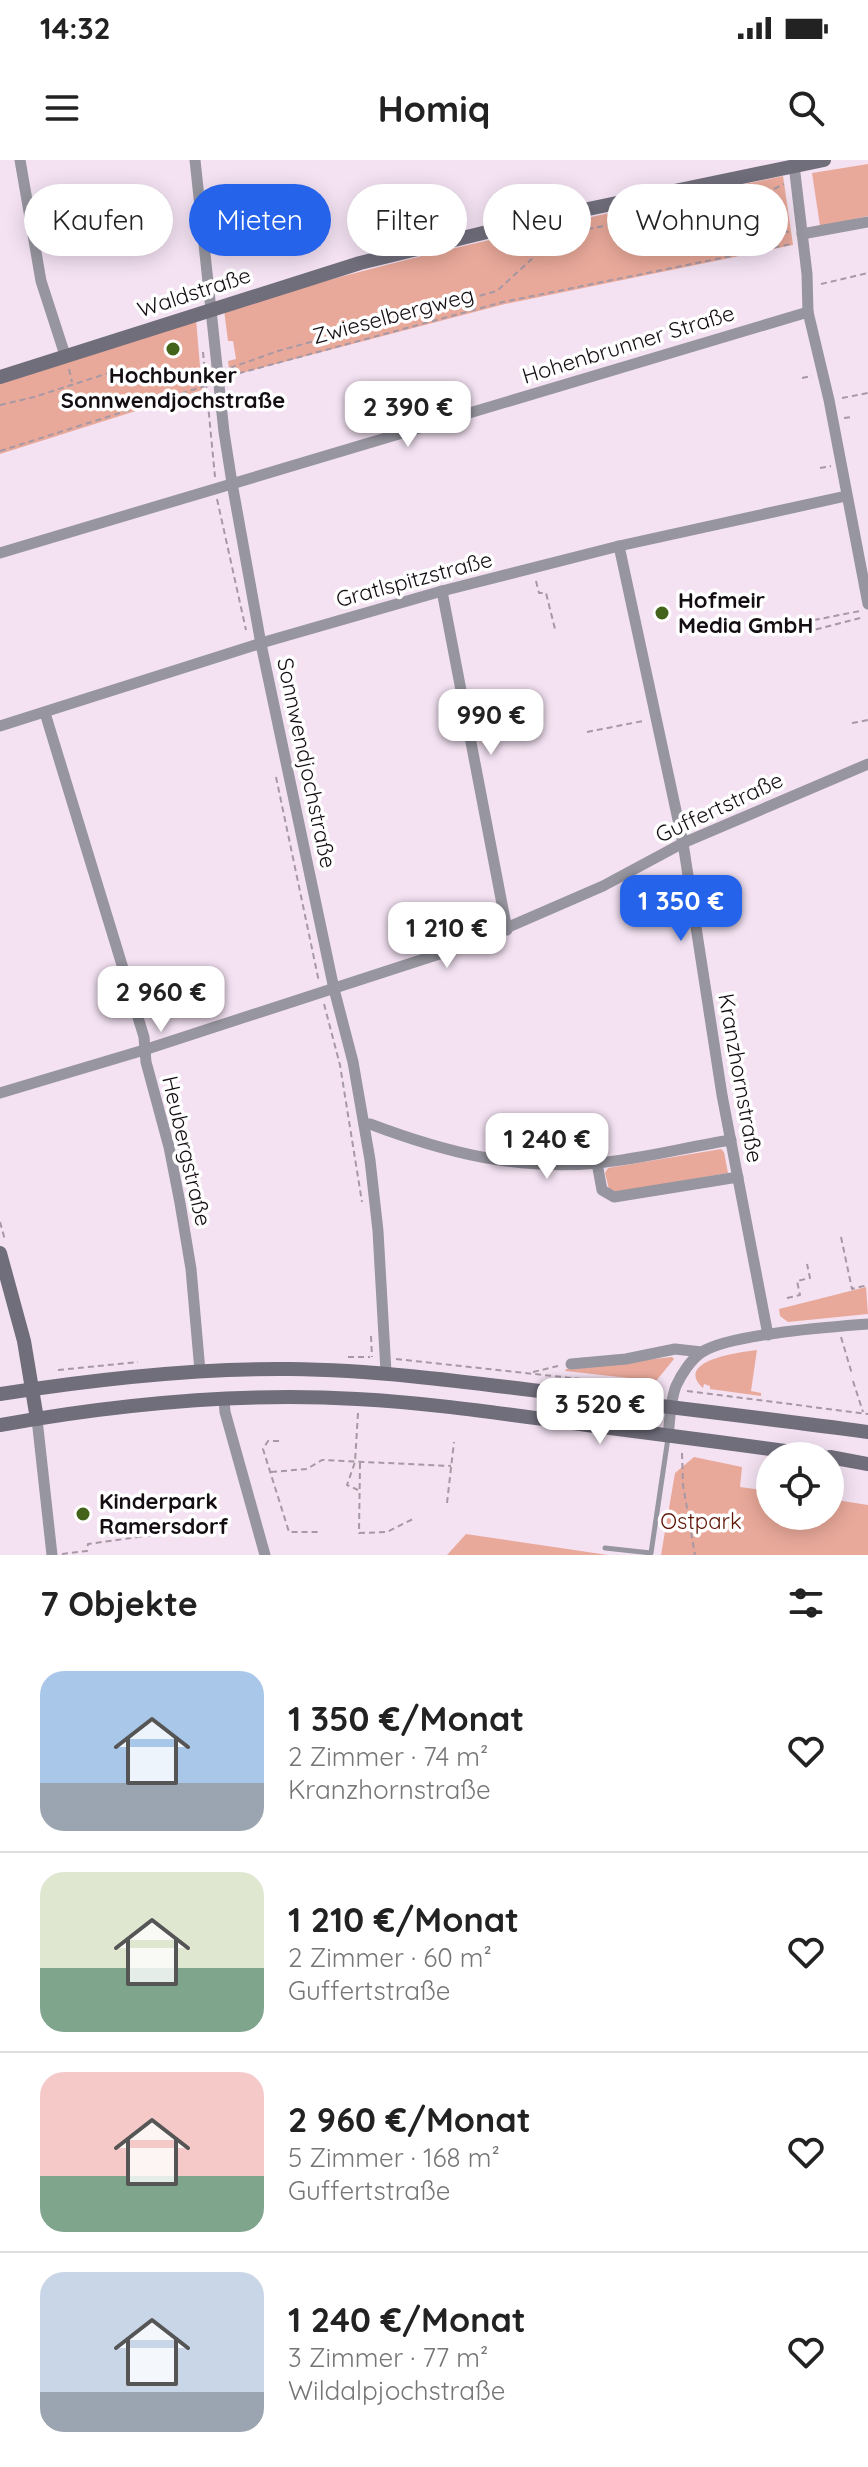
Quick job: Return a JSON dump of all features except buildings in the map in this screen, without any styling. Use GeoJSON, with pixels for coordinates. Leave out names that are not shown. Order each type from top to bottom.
{"type":"FeatureCollection","features":[{"type":"Feature","properties":{"kind":"main road","name":"Waldstraße"},"geometry":{"type":"LineString","coordinates":[[0,377],[319,275],[438,242],[824,160]]}},
{"type":"Feature","properties":{"kind":"main road"},"geometry":{"type":"LineString","coordinates":[[0,1253],[24,1341],[37,1419]]}},
{"type":"Feature","properties":{"kind":"main road"},"geometry":{"type":"LineString","coordinates":[[0,1394],[200,1371],[288,1369],[386,1372],[868,1432]]}},
{"type":"Feature","properties":{"kind":"main road"},"geometry":{"type":"LineString","coordinates":[[0,1425],[90,1409],[224,1398],[357,1399],[453,1407],[756,1447]]}},
{"type":"Feature","properties":{"kind":"main road"},"geometry":{"type":"LineString","coordinates":[[844,1460],[868,1464]]}},
{"type":"Feature","properties":{"kind":"street"},"geometry":{"type":"LineString","coordinates":[[20,160],[41,281],[65,355]]}},
{"type":"Feature","properties":{"kind":"street","name":"Sonnwendjochstraße"},"geometry":{"type":"LineString","coordinates":[[195,160],[232,483],[261,644],[364,1124],[378,1231],[386,1372]]}},
{"type":"Feature","properties":{"kind":"street"},"geometry":{"type":"LineString","coordinates":[[794,165],[808,312],[829,400],[865,607]]}},
{"type":"Feature","properties":{"kind":"street"},"geometry":{"type":"LineString","coordinates":[[803,238],[868,222]]}},
{"type":"Feature","properties":{"kind":"street","name":"Hohenbrunner Straße"},"geometry":{"type":"LineString","coordinates":[[0,553],[808,312]]}},
{"type":"Feature","properties":{"kind":"street","name":"Gratlspitzstraße"},"geometry":{"type":"LineString","coordinates":[[0,726],[442,591],[619,546],[846,496]]}},
{"type":"Feature","properties":{"kind":"street","name":"Kranzhornstraße"},"geometry":{"type":"LineString","coordinates":[[619,546],[683,843],[731,1140],[768,1335]]}},
{"type":"Feature","properties":{"kind":"street"},"geometry":{"type":"LineString","coordinates":[[442,591],[507,930]]}},
{"type":"Feature","properties":{"kind":"street","name":"Heubergstraße"},"geometry":{"type":"LineString","coordinates":[[45,713],[144,1037],[144,1050],[180,1203],[191,1269],[200,1371]]}},
{"type":"Feature","properties":{"kind":"street","name":"Guffertstraße"},"geometry":{"type":"LineString","coordinates":[[0,1093],[334,989],[507,930],[603,886],[683,843],[868,764]]}},
{"type":"Feature","properties":{"kind":"street"},"geometry":{"type":"LineString","coordinates":[[364,1124],[466,1156],[541,1163],[597,1163],[731,1140]]}},
{"type":"Feature","properties":{"kind":"street"},"geometry":{"type":"LineString","coordinates":[[597,1163],[602,1190],[614,1197],[738,1177]]}},
{"type":"Feature","properties":{"kind":"street"},"geometry":{"type":"LineString","coordinates":[[571,1364],[626,1359],[675,1349],[702,1352],[768,1335],[868,1324]]}},
{"type":"Feature","properties":{"kind":"street"},"geometry":{"type":"LineString","coordinates":[[668,1436],[674,1389],[702,1352]]}},
{"type":"Feature","properties":{"kind":"street"},"geometry":{"type":"LineString","coordinates":[[224,1398],[225,1412],[265,1555]]}},
{"type":"Feature","properties":{"kind":"street"},"geometry":{"type":"LineString","coordinates":[[37,1419],[52,1555]]}},
{"type":"Feature","properties":{"kind":"lane"},"geometry":{"type":"LineString","coordinates":[[605,1548],[651,1553],[668,1436]]}},
{"type":"Feature","properties":{"kind":"path"},"geometry":{"type":"LineString","coordinates":[[784,184],[794,165]]}},
{"type":"Feature","properties":{"kind":"path"},"geometry":{"type":"LineString","coordinates":[[0,405],[115,371],[182,380],[218,377],[278,351],[497,291],[549,243],[566,233],[607,225]]}},
{"type":"Feature","properties":{"kind":"path"},"geometry":{"type":"LineString","coordinates":[[788,234],[803,238]]}},
{"type":"Feature","properties":{"kind":"path","name":"Zwieselbergweg"},"geometry":{"type":"LineString","coordinates":[[0,451],[218,377],[503,302],[803,238]]}},
{"type":"Feature","properties":{"kind":"path"},"geometry":{"type":"LineString","coordinates":[[821,284],[868,273]]}},
{"type":"Feature","properties":{"kind":"path"},"geometry":{"type":"LineString","coordinates":[[802,378],[813,376]]}},
{"type":"Feature","properties":{"kind":"path"},"geometry":{"type":"LineString","coordinates":[[829,400],[868,393]]}},
{"type":"Feature","properties":{"kind":"path"},"geometry":{"type":"LineString","coordinates":[[820,468],[831,465]]}},
{"type":"Feature","properties":{"kind":"path"},"geometry":{"type":"LineString","coordinates":[[533,568],[539,593],[546,593],[555,629]]}},
{"type":"Feature","properties":{"kind":"path"},"geometry":{"type":"LineString","coordinates":[[804,622],[865,607]]}},
{"type":"Feature","properties":{"kind":"path"},"geometry":{"type":"LineString","coordinates":[[806,632],[864,617]]}},
{"type":"Feature","properties":{"kind":"path"},"geometry":{"type":"LineString","coordinates":[[587,732],[656,719]]}},
{"type":"Feature","properties":{"kind":"path"},"geometry":{"type":"LineString","coordinates":[[852,723],[868,720]]}},
{"type":"Feature","properties":{"kind":"path"},"geometry":{"type":"LineString","coordinates":[[841,1237],[852,1289],[868,1285]]}},
{"type":"Feature","properties":{"kind":"path"},"geometry":{"type":"LineString","coordinates":[[787,1298],[800,1295],[797,1281],[810,1278],[807,1264]]}},
{"type":"Feature","properties":{"kind":"path"},"geometry":{"type":"LineString","coordinates":[[838,1327],[852,1374]]}},
{"type":"Feature","properties":{"kind":"path"},"geometry":{"type":"LineString","coordinates":[[528,1373],[571,1364]]}},
{"type":"Feature","properties":{"kind":"path"},"geometry":{"type":"LineString","coordinates":[[853,1381],[863,1413]]}},
{"type":"Feature","properties":{"kind":"path"},"geometry":{"type":"LineString","coordinates":[[358,1412],[355,1462],[347,1485],[360,1491]]}},
{"type":"Feature","properties":{"kind":"path"},"geometry":{"type":"LineString","coordinates":[[279,1441],[268,1441],[263,1449],[289,1532],[320,1532]]}},
{"type":"Feature","properties":{"kind":"path"},"geometry":{"type":"LineString","coordinates":[[447,1503],[454,1442]]}},
{"type":"Feature","properties":{"kind":"path"},"geometry":{"type":"LineString","coordinates":[[682,1453],[683,1485],[695,1555]]}},
{"type":"Feature","properties":{"kind":"path"},"geometry":{"type":"LineString","coordinates":[[271,1472],[307,1469],[322,1460],[451,1466]]}},
{"type":"Feature","properties":{"kind":"path"},"geometry":{"type":"LineString","coordinates":[[360,1462],[359,1533],[387,1532],[415,1518]]}},
{"type":"Feature","properties":{"kind":"path"},"geometry":{"type":"LineString","coordinates":[[61,1554],[87,1551],[88,1544],[153,1535]]}},
{"type":"Feature","properties":{"kind":"green space"},"geometry":{"type":"Polygon","coordinates":[[[868,164],[868,216],[820,226],[812,173],[868,164]]]}},
{"type":"Feature","properties":{"kind":"green space"},"geometry":{"type":"Polygon","coordinates":[[[783,176],[784,184],[745,184],[783,176]]]}},
{"type":"Feature","properties":{"kind":"green space"},"geometry":{"type":"Polygon","coordinates":[[[788,210],[793,245],[788,246],[788,210]]]}},
{"type":"Feature","properties":{"kind":"green space"},"geometry":{"type":"Polygon","coordinates":[[[607,214],[607,256],[739,256],[505,304],[230,376],[228,361],[236,359],[233,341],[228,341],[224,310],[424,256],[467,256],[467,246],[483,242],[483,256],[591,256],[591,217],[607,214]]]}},
{"type":"Feature","properties":{"kind":"green space"},"geometry":{"type":"Polygon","coordinates":[[[196,319],[202,390],[0,454],[0,384],[196,319]]]}},
{"type":"Feature","properties":{"kind":"green space"},"geometry":{"type":"Polygon","coordinates":[[[721,1149],[728,1173],[618,1192],[609,1189],[605,1173],[608,1168],[721,1149]]]}},
{"type":"Feature","properties":{"kind":"green space"},"geometry":{"type":"Polygon","coordinates":[[[866,1287],[868,1314],[788,1322],[780,1316],[779,1309],[866,1287]]]}},
{"type":"Feature","properties":{"kind":"green space"},"geometry":{"type":"Polygon","coordinates":[[[757,1350],[751,1391],[761,1393],[761,1396],[710,1389],[704,1384],[703,1388],[696,1378],[703,1364],[713,1359],[757,1350]]]}},
{"type":"Feature","properties":{"kind":"green space"},"geometry":{"type":"Polygon","coordinates":[[[674,1359],[656,1381],[565,1371],[566,1369],[674,1359]]]}},
{"type":"Feature","properties":{"kind":"green space"},"geometry":{"type":"Polygon","coordinates":[[[694,1457],[742,1467],[740,1487],[756,1489],[756,1530],[844,1530],[844,1501],[868,1505],[868,1555],[661,1555],[675,1473],[694,1457]]]}},
{"type":"Feature","properties":{"kind":"green space","name":"Ostpark"},"geometry":{"type":"Polygon","coordinates":[[[466,1534],[608,1555],[447,1555],[466,1534]]]}},
{"type":"Feature","properties":{"kind":"place","name":"Hochbunker Sonnwendjochstraße"},"geometry":{"type":"Point","coordinates":[173,349]}},
{"type":"Feature","properties":{"kind":"place","name":"Hofmeir Media GmbH"},"geometry":{"type":"Point","coordinates":[662,613]}},
{"type":"Feature","properties":{"kind":"place","name":"Kinderpark Ramersdorf"},"geometry":{"type":"Point","coordinates":[83,1514]}}]}
